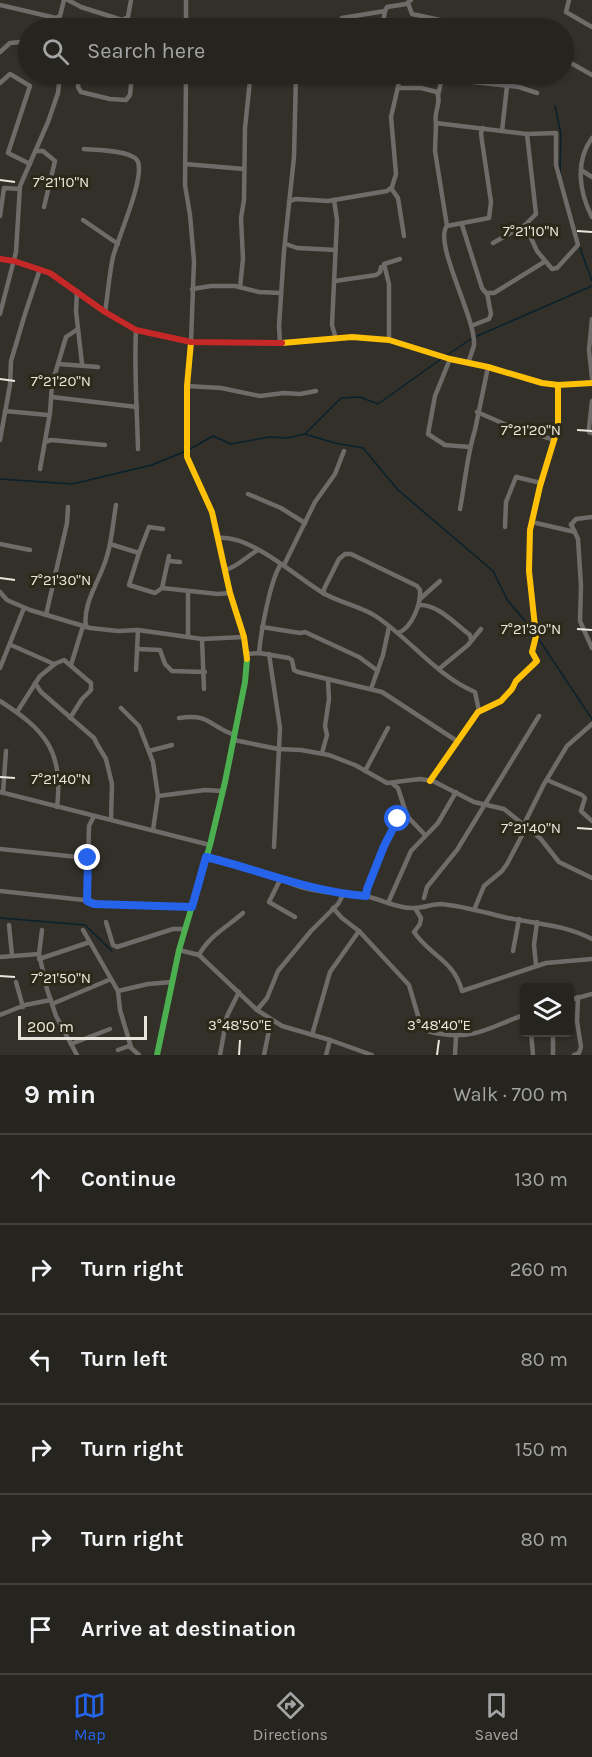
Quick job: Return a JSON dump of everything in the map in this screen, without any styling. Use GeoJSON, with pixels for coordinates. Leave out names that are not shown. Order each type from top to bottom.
{"type":"FeatureCollection","features":[{"type":"Feature","properties":{"kind":"street"},"geometry":{"type":"LineString","coordinates":[[0,5],[58,18],[66,0],[116,18]]}},
{"type":"Feature","properties":{"kind":"street"},"geometry":{"type":"LineString","coordinates":[[126,18],[131,0]]}},
{"type":"Feature","properties":{"kind":"street"},"geometry":{"type":"LineString","coordinates":[[186,0],[186,18]]}},
{"type":"Feature","properties":{"kind":"street"},"geometry":{"type":"LineString","coordinates":[[569,0],[565,9],[570,15],[592,27]]}},
{"type":"Feature","properties":{"kind":"street"},"geometry":{"type":"LineString","coordinates":[[384,18],[387,7],[410,2],[412,14],[430,18]]}},
{"type":"Feature","properties":{"kind":"street"},"geometry":{"type":"LineString","coordinates":[[342,18],[385,11]]}},
{"type":"Feature","properties":{"kind":"street"},"geometry":{"type":"LineString","coordinates":[[0,52],[10,43],[18,42]]}},
{"type":"Feature","properties":{"kind":"street"},"geometry":{"type":"LineString","coordinates":[[574,65],[592,75]]}},
{"type":"Feature","properties":{"kind":"street"},"geometry":{"type":"LineString","coordinates":[[0,83],[10,74],[18,79]]}},
{"type":"Feature","properties":{"kind":"street"},"geometry":{"type":"LineString","coordinates":[[27,84],[30,86],[8,153],[30,164]]}},
{"type":"Feature","properties":{"kind":"street"},"geometry":{"type":"LineString","coordinates":[[0,314],[18,237],[20,189],[37,151],[58,93],[59,84]]}},
{"type":"Feature","properties":{"kind":"street"},"geometry":{"type":"LineString","coordinates":[[78,84],[81,92],[118,100],[126,100],[130,95],[131,84]]}},
{"type":"Feature","properties":{"kind":"street"},"geometry":{"type":"LineString","coordinates":[[157,1055],[179,950],[210,845],[245,682],[247,654],[208,500],[187,457],[187,386],[194,261],[185,185],[186,84]]}},
{"type":"Feature","properties":{"kind":"street"},"geometry":{"type":"LineString","coordinates":[[240,287],[243,259],[241,218],[244,201],[245,128],[250,84]]}},
{"type":"Feature","properties":{"kind":"street"},"geometry":{"type":"LineString","coordinates":[[280,343],[281,293],[294,157],[296,84]]}},
{"type":"Feature","properties":{"kind":"street"},"geometry":{"type":"LineString","coordinates":[[391,188],[396,174],[391,117],[399,84]]}},
{"type":"Feature","properties":{"kind":"street"},"geometry":{"type":"LineString","coordinates":[[440,84],[438,94],[440,99],[435,118],[435,151],[447,226],[444,231],[445,248],[471,326],[474,342],[468,363]]}},
{"type":"Feature","properties":{"kind":"street"},"geometry":{"type":"LineString","coordinates":[[489,84],[526,89],[537,93]]}},
{"type":"Feature","properties":{"kind":"street"},"geometry":{"type":"LineString","coordinates":[[502,131],[507,86]]}},
{"type":"Feature","properties":{"kind":"street"},"geometry":{"type":"LineString","coordinates":[[398,88],[421,88],[435,91],[438,94]]}},
{"type":"Feature","properties":{"kind":"street"},"geometry":{"type":"LineString","coordinates":[[436,123],[526,134],[553,132],[556,135],[556,165],[578,241],[577,246],[557,268],[551,268],[537,251],[525,225]]}},
{"type":"Feature","properties":{"kind":"street"},"geometry":{"type":"LineString","coordinates":[[447,226],[487,219],[491,215],[482,141],[483,128]]}},
{"type":"Feature","properties":{"kind":"street"},"geometry":{"type":"LineString","coordinates":[[493,243],[525,225],[536,214],[526,134]]}},
{"type":"Feature","properties":{"kind":"street"},"geometry":{"type":"LineString","coordinates":[[592,138],[584,150],[581,170],[583,194],[592,217]]}},
{"type":"Feature","properties":{"kind":"street"},"geometry":{"type":"LineString","coordinates":[[84,149],[115,152],[138,160],[137,184],[114,255],[105,312]]}},
{"type":"Feature","properties":{"kind":"street"},"geometry":{"type":"LineString","coordinates":[[37,151],[43,151],[56,161],[44,207]]}},
{"type":"Feature","properties":{"kind":"street"},"geometry":{"type":"LineString","coordinates":[[185,164],[244,169]]}},
{"type":"Feature","properties":{"kind":"street"},"geometry":{"type":"LineString","coordinates":[[581,170],[592,177]]}},
{"type":"Feature","properties":{"kind":"street"},"geometry":{"type":"LineString","coordinates":[[0,216],[4,188],[20,189]]}},
{"type":"Feature","properties":{"kind":"street"},"geometry":{"type":"LineString","coordinates":[[289,201],[296,199],[334,200],[391,188]]}},
{"type":"Feature","properties":{"kind":"street"},"geometry":{"type":"LineString","coordinates":[[391,188],[398,198],[404,236]]}},
{"type":"Feature","properties":{"kind":"street"},"geometry":{"type":"LineString","coordinates":[[334,200],[337,220],[332,325],[336,339]]}},
{"type":"Feature","properties":{"kind":"street"},"geometry":{"type":"LineString","coordinates":[[83,220],[118,244]]}},
{"type":"Feature","properties":{"kind":"street"},"geometry":{"type":"LineString","coordinates":[[462,225],[482,288],[488,293],[494,293],[544,262]]}},
{"type":"Feature","properties":{"kind":"street"},"geometry":{"type":"LineString","coordinates":[[286,244],[297,248],[336,250]]}},
{"type":"Feature","properties":{"kind":"street"},"geometry":{"type":"LineString","coordinates":[[389,340],[389,284],[384,262],[400,259]]}},
{"type":"Feature","properties":{"kind":"street"},"geometry":{"type":"LineString","coordinates":[[0,260],[14,261],[40,269],[65,282],[105,312],[136,330],[191,342],[280,343],[352,337],[389,340],[520,378],[558,385],[592,380],[589,350],[592,319]]}},
{"type":"Feature","properties":{"kind":"street"},"geometry":{"type":"LineString","coordinates":[[335,281],[376,275],[380,272],[381,267],[384,267]]}},
{"type":"Feature","properties":{"kind":"street"},"geometry":{"type":"LineString","coordinates":[[0,440],[11,378],[11,361],[40,269]]}},
{"type":"Feature","properties":{"kind":"street"},"geometry":{"type":"LineString","coordinates":[[192,289],[211,286],[240,287],[260,292],[281,293]]}},
{"type":"Feature","properties":{"kind":"street"},"geometry":{"type":"LineString","coordinates":[[77,291],[82,364]]}},
{"type":"Feature","properties":{"kind":"street"},"geometry":{"type":"LineString","coordinates":[[471,326],[489,319],[491,314],[488,293]]}},
{"type":"Feature","properties":{"kind":"street"},"geometry":{"type":"LineString","coordinates":[[40,469],[53,379],[66,337],[78,329]]}},
{"type":"Feature","properties":{"kind":"street"},"geometry":{"type":"LineString","coordinates":[[136,330],[134,369],[138,449]]}},
{"type":"Feature","properties":{"kind":"street"},"geometry":{"type":"LineString","coordinates":[[450,359],[435,396],[428,434],[430,438],[444,445],[470,447]]}},
{"type":"Feature","properties":{"kind":"street"},"geometry":{"type":"LineString","coordinates":[[59,364],[98,367]]}},
{"type":"Feature","properties":{"kind":"street"},"geometry":{"type":"LineString","coordinates":[[460,509],[470,447],[488,367]]}},
{"type":"Feature","properties":{"kind":"street"},"geometry":{"type":"LineString","coordinates":[[430,781],[479,711],[501,701],[516,681],[537,661],[532,651],[536,636],[529,571],[533,522],[541,483],[559,421],[558,385]]}},
{"type":"Feature","properties":{"kind":"street"},"geometry":{"type":"LineString","coordinates":[[187,386],[221,388],[260,396],[284,393],[306,394],[316,391]]}},
{"type":"Feature","properties":{"kind":"street"},"geometry":{"type":"LineString","coordinates":[[52,397],[137,407]]}},
{"type":"Feature","properties":{"kind":"street"},"geometry":{"type":"LineString","coordinates":[[592,400],[589,432],[592,433]]}},
{"type":"Feature","properties":{"kind":"street"},"geometry":{"type":"LineString","coordinates":[[5,411],[48,415]]}},
{"type":"Feature","properties":{"kind":"street"},"geometry":{"type":"LineString","coordinates":[[477,412],[509,426],[555,440]]}},
{"type":"Feature","properties":{"kind":"street"},"geometry":{"type":"LineString","coordinates":[[45,442],[51,440],[105,445]]}},
{"type":"Feature","properties":{"kind":"street"},"geometry":{"type":"LineString","coordinates":[[259,653],[262,627],[276,573],[305,524],[315,502],[335,474],[344,451]]}},
{"type":"Feature","properties":{"kind":"street"},"geometry":{"type":"LineString","coordinates":[[505,527],[506,502],[516,477],[541,483]]}},
{"type":"Feature","properties":{"kind":"street"},"geometry":{"type":"LineString","coordinates":[[248,494],[281,508],[305,524]]}},
{"type":"Feature","properties":{"kind":"street"},"geometry":{"type":"LineString","coordinates":[[71,665],[84,619],[108,556],[116,505]]}},
{"type":"Feature","properties":{"kind":"street"},"geometry":{"type":"LineString","coordinates":[[46,615],[67,523],[68,507]]}},
{"type":"Feature","properties":{"kind":"street"},"geometry":{"type":"LineString","coordinates":[[567,529],[576,519],[592,517]]}},
{"type":"Feature","properties":{"kind":"street"},"geometry":{"type":"LineString","coordinates":[[533,522],[575,532]]}},
{"type":"Feature","properties":{"kind":"street"},"geometry":{"type":"LineString","coordinates":[[571,524],[578,539],[581,586],[580,621],[592,648]]}},
{"type":"Feature","properties":{"kind":"street"},"geometry":{"type":"LineString","coordinates":[[163,529],[149,527],[129,585],[155,593],[162,588],[169,559],[180,562]]}},
{"type":"Feature","properties":{"kind":"street"},"geometry":{"type":"LineString","coordinates":[[219,538],[233,540],[258,550],[323,591],[374,615],[439,669],[462,686],[475,692],[479,711]]}},
{"type":"Feature","properties":{"kind":"street"},"geometry":{"type":"LineString","coordinates":[[0,544],[30,550]]}},
{"type":"Feature","properties":{"kind":"street"},"geometry":{"type":"LineString","coordinates":[[110,544],[139,553]]}},
{"type":"Feature","properties":{"kind":"street"},"geometry":{"type":"LineString","coordinates":[[225,570],[232,568],[258,550]]}},
{"type":"Feature","properties":{"kind":"street"},"geometry":{"type":"LineString","coordinates":[[323,591],[339,559],[347,554],[417,586],[420,590],[420,602]]}},
{"type":"Feature","properties":{"kind":"street"},"geometry":{"type":"LineString","coordinates":[[398,633],[405,629],[420,602],[440,581]]}},
{"type":"Feature","properties":{"kind":"street"},"geometry":{"type":"LineString","coordinates":[[162,588],[218,594],[230,593]]}},
{"type":"Feature","properties":{"kind":"street"},"geometry":{"type":"LineString","coordinates":[[188,591],[188,636]]}},
{"type":"Feature","properties":{"kind":"street"},"geometry":{"type":"LineString","coordinates":[[0,592],[7,600],[24,608],[82,626],[118,631],[138,630],[202,639],[244,637]]}},
{"type":"Feature","properties":{"kind":"street"},"geometry":{"type":"LineString","coordinates":[[420,602],[435,608],[470,635],[471,640]]}},
{"type":"Feature","properties":{"kind":"street"},"geometry":{"type":"LineString","coordinates":[[0,668],[24,608]]}},
{"type":"Feature","properties":{"kind":"street"},"geometry":{"type":"LineString","coordinates":[[262,627],[305,632],[359,657],[378,671]]}},
{"type":"Feature","properties":{"kind":"street"},"geometry":{"type":"LineString","coordinates":[[371,689],[390,629]]}},
{"type":"Feature","properties":{"kind":"street"},"geometry":{"type":"LineString","coordinates":[[439,669],[481,629]]}},
{"type":"Feature","properties":{"kind":"street"},"geometry":{"type":"LineString","coordinates":[[136,670],[138,630]]}},
{"type":"Feature","properties":{"kind":"street"},"geometry":{"type":"LineString","coordinates":[[202,639],[204,688]]}},
{"type":"Feature","properties":{"kind":"street"},"geometry":{"type":"LineString","coordinates":[[10,645],[55,664]]}},
{"type":"Feature","properties":{"kind":"street"},"geometry":{"type":"LineString","coordinates":[[137,649],[160,650],[165,664],[172,671],[205,672]]}},
{"type":"Feature","properties":{"kind":"street"},"geometry":{"type":"LineString","coordinates":[[247,654],[259,653],[291,658],[294,670],[298,672],[371,689],[391,697],[457,741]]}},
{"type":"Feature","properties":{"kind":"street"},"geometry":{"type":"LineString","coordinates":[[269,654],[280,728],[274,847]]}},
{"type":"Feature","properties":{"kind":"street"},"geometry":{"type":"LineString","coordinates":[[17,712],[40,676],[63,660],[87,678],[92,687],[70,718]]}},
{"type":"Feature","properties":{"kind":"street"},"geometry":{"type":"LineString","coordinates":[[322,753],[327,735],[325,730],[329,699],[328,680]]}},
{"type":"Feature","properties":{"kind":"street"},"geometry":{"type":"LineString","coordinates":[[35,683],[40,692],[94,738],[106,759],[113,796],[111,820]]}},
{"type":"Feature","properties":{"kind":"street"},"geometry":{"type":"LineString","coordinates":[[0,701],[38,730],[54,756],[58,770],[57,807]]}},
{"type":"Feature","properties":{"kind":"street"},"geometry":{"type":"LineString","coordinates":[[121,708],[139,726],[156,776],[158,796],[153,830]]}},
{"type":"Feature","properties":{"kind":"street"},"geometry":{"type":"LineString","coordinates":[[424,898],[427,887],[452,857],[539,716]]}},
{"type":"Feature","properties":{"kind":"street"},"geometry":{"type":"LineString","coordinates":[[179,718],[203,717],[234,737],[280,749],[322,753],[387,783],[420,779],[430,781],[474,802],[504,809],[544,843],[559,862],[592,878]]}},
{"type":"Feature","properties":{"kind":"street"},"geometry":{"type":"LineString","coordinates":[[474,910],[484,886],[507,864],[546,780],[567,746],[592,724]]}},
{"type":"Feature","properties":{"kind":"street"},"geometry":{"type":"LineString","coordinates":[[365,771],[388,728]]}},
{"type":"Feature","properties":{"kind":"street"},"geometry":{"type":"LineString","coordinates":[[149,751],[172,745]]}},
{"type":"Feature","properties":{"kind":"street"},"geometry":{"type":"LineString","coordinates":[[6,751],[1,793],[210,845]]}},
{"type":"Feature","properties":{"kind":"street"},"geometry":{"type":"LineString","coordinates":[[546,780],[582,795],[585,798],[581,812],[592,821]]}},
{"type":"Feature","properties":{"kind":"street"},"geometry":{"type":"LineString","coordinates":[[393,783],[398,788],[405,812],[425,835]]}},
{"type":"Feature","properties":{"kind":"street"},"geometry":{"type":"LineString","coordinates":[[158,796],[205,790],[222,791]]}},
{"type":"Feature","properties":{"kind":"street"},"geometry":{"type":"LineString","coordinates":[[388,903],[411,850],[438,823],[456,792]]}},
{"type":"Feature","properties":{"kind":"street"},"geometry":{"type":"LineString","coordinates":[[366,896],[384,846],[398,819],[405,812]]}},
{"type":"Feature","properties":{"kind":"street"},"geometry":{"type":"LineString","coordinates":[[87,901],[89,826],[94,816]]}},
{"type":"Feature","properties":{"kind":"street"},"geometry":{"type":"LineString","coordinates":[[0,849],[88,858]]}},
{"type":"Feature","properties":{"kind":"street"},"geometry":{"type":"LineString","coordinates":[[206,857],[281,878],[307,888],[343,895],[366,896],[415,908],[440,904],[474,910],[569,929],[592,939]]}},
{"type":"Feature","properties":{"kind":"street"},"geometry":{"type":"LineString","coordinates":[[281,878],[269,902],[295,917]]}},
{"type":"Feature","properties":{"kind":"street"},"geometry":{"type":"LineString","coordinates":[[0,891],[108,905],[192,907]]}},
{"type":"Feature","properties":{"kind":"street"},"geometry":{"type":"LineString","coordinates":[[257,1010],[267,998],[278,971],[311,931],[338,904],[343,895]]}},
{"type":"Feature","properties":{"kind":"street"},"geometry":{"type":"LineString","coordinates":[[333,908],[359,931],[410,985],[423,1029],[429,1032],[469,1036],[520,1018]]}},
{"type":"Feature","properties":{"kind":"street"},"geometry":{"type":"LineString","coordinates":[[415,908],[421,918],[414,932],[452,967],[459,978],[462,991],[536,965],[592,958],[592,964]]}},
{"type":"Feature","properties":{"kind":"street"},"geometry":{"type":"LineString","coordinates":[[199,956],[209,939],[229,926],[243,913]]}},
{"type":"Feature","properties":{"kind":"street"},"geometry":{"type":"LineString","coordinates":[[513,951],[519,919]]}},
{"type":"Feature","properties":{"kind":"street"},"geometry":{"type":"LineString","coordinates":[[106,922],[113,945],[117,947],[173,929],[186,929]]}},
{"type":"Feature","properties":{"kind":"street"},"geometry":{"type":"LineString","coordinates":[[536,965],[534,945],[537,922]]}},
{"type":"Feature","properties":{"kind":"street"},"geometry":{"type":"LineString","coordinates":[[9,925],[12,955]]}},
{"type":"Feature","properties":{"kind":"street"},"geometry":{"type":"LineString","coordinates":[[42,930],[39,957],[51,1002],[77,1055]]}},
{"type":"Feature","properties":{"kind":"street"},"geometry":{"type":"LineString","coordinates":[[83,930],[118,991],[120,1010],[131,1047],[139,1055]]}},
{"type":"Feature","properties":{"kind":"street"},"geometry":{"type":"LineString","coordinates":[[312,1035],[330,972],[359,931]]}},
{"type":"Feature","properties":{"kind":"street"},"geometry":{"type":"LineString","coordinates":[[0,957],[12,955],[39,957],[90,942]]}},
{"type":"Feature","properties":{"kind":"street"},"geometry":{"type":"LineString","coordinates":[[179,950],[199,956],[271,1021],[372,1055]]}},
{"type":"Feature","properties":{"kind":"street"},"geometry":{"type":"LineString","coordinates":[[0,1015],[23,1007],[51,1002],[111,979]]}},
{"type":"Feature","properties":{"kind":"street"},"geometry":{"type":"LineString","coordinates":[[16,982],[23,1007]]}},
{"type":"Feature","properties":{"kind":"street"},"geometry":{"type":"LineString","coordinates":[[118,991],[148,984],[172,982]]}},
{"type":"Feature","properties":{"kind":"street"},"geometry":{"type":"LineString","coordinates":[[220,1055],[227,1016],[240,992]]}},
{"type":"Feature","properties":{"kind":"street"},"geometry":{"type":"LineString","coordinates":[[574,998],[592,994]]}},
{"type":"Feature","properties":{"kind":"street"},"geometry":{"type":"LineString","coordinates":[[574,1055],[579,1053],[581,1047],[577,1021],[578,997]]}},
{"type":"Feature","properties":{"kind":"street"},"geometry":{"type":"LineString","coordinates":[[264,1055],[271,1021]]}},
{"type":"Feature","properties":{"kind":"street"},"geometry":{"type":"LineString","coordinates":[[71,1044],[110,1029]]}},
{"type":"Feature","properties":{"kind":"street"},"geometry":{"type":"LineString","coordinates":[[454,1055],[456,1036]]}},
{"type":"Feature","properties":{"kind":"street"},"geometry":{"type":"LineString","coordinates":[[531,1037],[533,1055]]}},
{"type":"Feature","properties":{"kind":"street"},"geometry":{"type":"LineString","coordinates":[[553,1037],[553,1055]]}},
{"type":"Feature","properties":{"kind":"street"},"geometry":{"type":"LineString","coordinates":[[326,1055],[330,1040]]}},
{"type":"Feature","properties":{"kind":"street"},"geometry":{"type":"LineString","coordinates":[[118,1050],[131,1047]]}},
{"type":"Feature","properties":{"kind":"waterway"},"geometry":{"type":"LineString","coordinates":[[555,106],[561,134],[560,173]]}},
{"type":"Feature","properties":{"kind":"waterway"},"geometry":{"type":"LineString","coordinates":[[579,245],[592,281]]}},
{"type":"Feature","properties":{"kind":"waterway"},"geometry":{"type":"LineString","coordinates":[[475,337],[592,286]]}},
{"type":"Feature","properties":{"kind":"waterway"},"geometry":{"type":"LineString","coordinates":[[447,355],[471,339]]}},
{"type":"Feature","properties":{"kind":"waterway"},"geometry":{"type":"LineString","coordinates":[[305,434],[341,398],[360,397],[378,404],[441,359]]}},
{"type":"Feature","properties":{"kind":"waterway"},"geometry":{"type":"LineString","coordinates":[[190,449],[213,436],[231,444],[269,437],[288,438],[305,434],[363,448],[398,490],[493,571],[508,601],[532,629]]}},
{"type":"Feature","properties":{"kind":"waterway"},"geometry":{"type":"LineString","coordinates":[[0,479],[72,484],[152,465],[186,451]]}},
{"type":"Feature","properties":{"kind":"waterway"},"geometry":{"type":"LineString","coordinates":[[538,638],[592,719]]}},
{"type":"Feature","properties":{"kind":"waterway"},"geometry":{"type":"LineString","coordinates":[[0,918],[85,925],[112,951]]}},
{"type":"Feature","properties":{"kind":"traffic: fast"},"geometry":{"type":"LineString","coordinates":[[157,1055],[179,950],[210,845],[225,782],[245,682],[247,659]]}},
{"type":"Feature","properties":{"kind":"traffic: slow"},"geometry":{"type":"LineString","coordinates":[[282,343],[352,337],[389,340],[542,383],[558,385],[592,383]]}},
{"type":"Feature","properties":{"kind":"traffic: slow"},"geometry":{"type":"LineString","coordinates":[[191,342],[187,386],[187,457],[212,512],[230,593],[244,637],[247,659]]}},
{"type":"Feature","properties":{"kind":"traffic: slow"},"geometry":{"type":"LineString","coordinates":[[430,781],[478,712],[501,701],[516,681],[537,661],[532,652],[536,636],[529,571],[530,530],[540,486],[558,427],[558,385]]}},
{"type":"Feature","properties":{"kind":"traffic: jam"},"geometry":{"type":"LineString","coordinates":[[0,259],[14,261],[50,273],[105,312],[136,330],[191,342],[282,343]]}},
{"type":"Feature","properties":{"kind":"route"},"geometry":{"type":"LineString","coordinates":[[88,858],[87,901],[94,904],[192,907],[206,857],[281,878],[307,888],[343,895],[366,896],[384,846],[398,819]]}}]}
